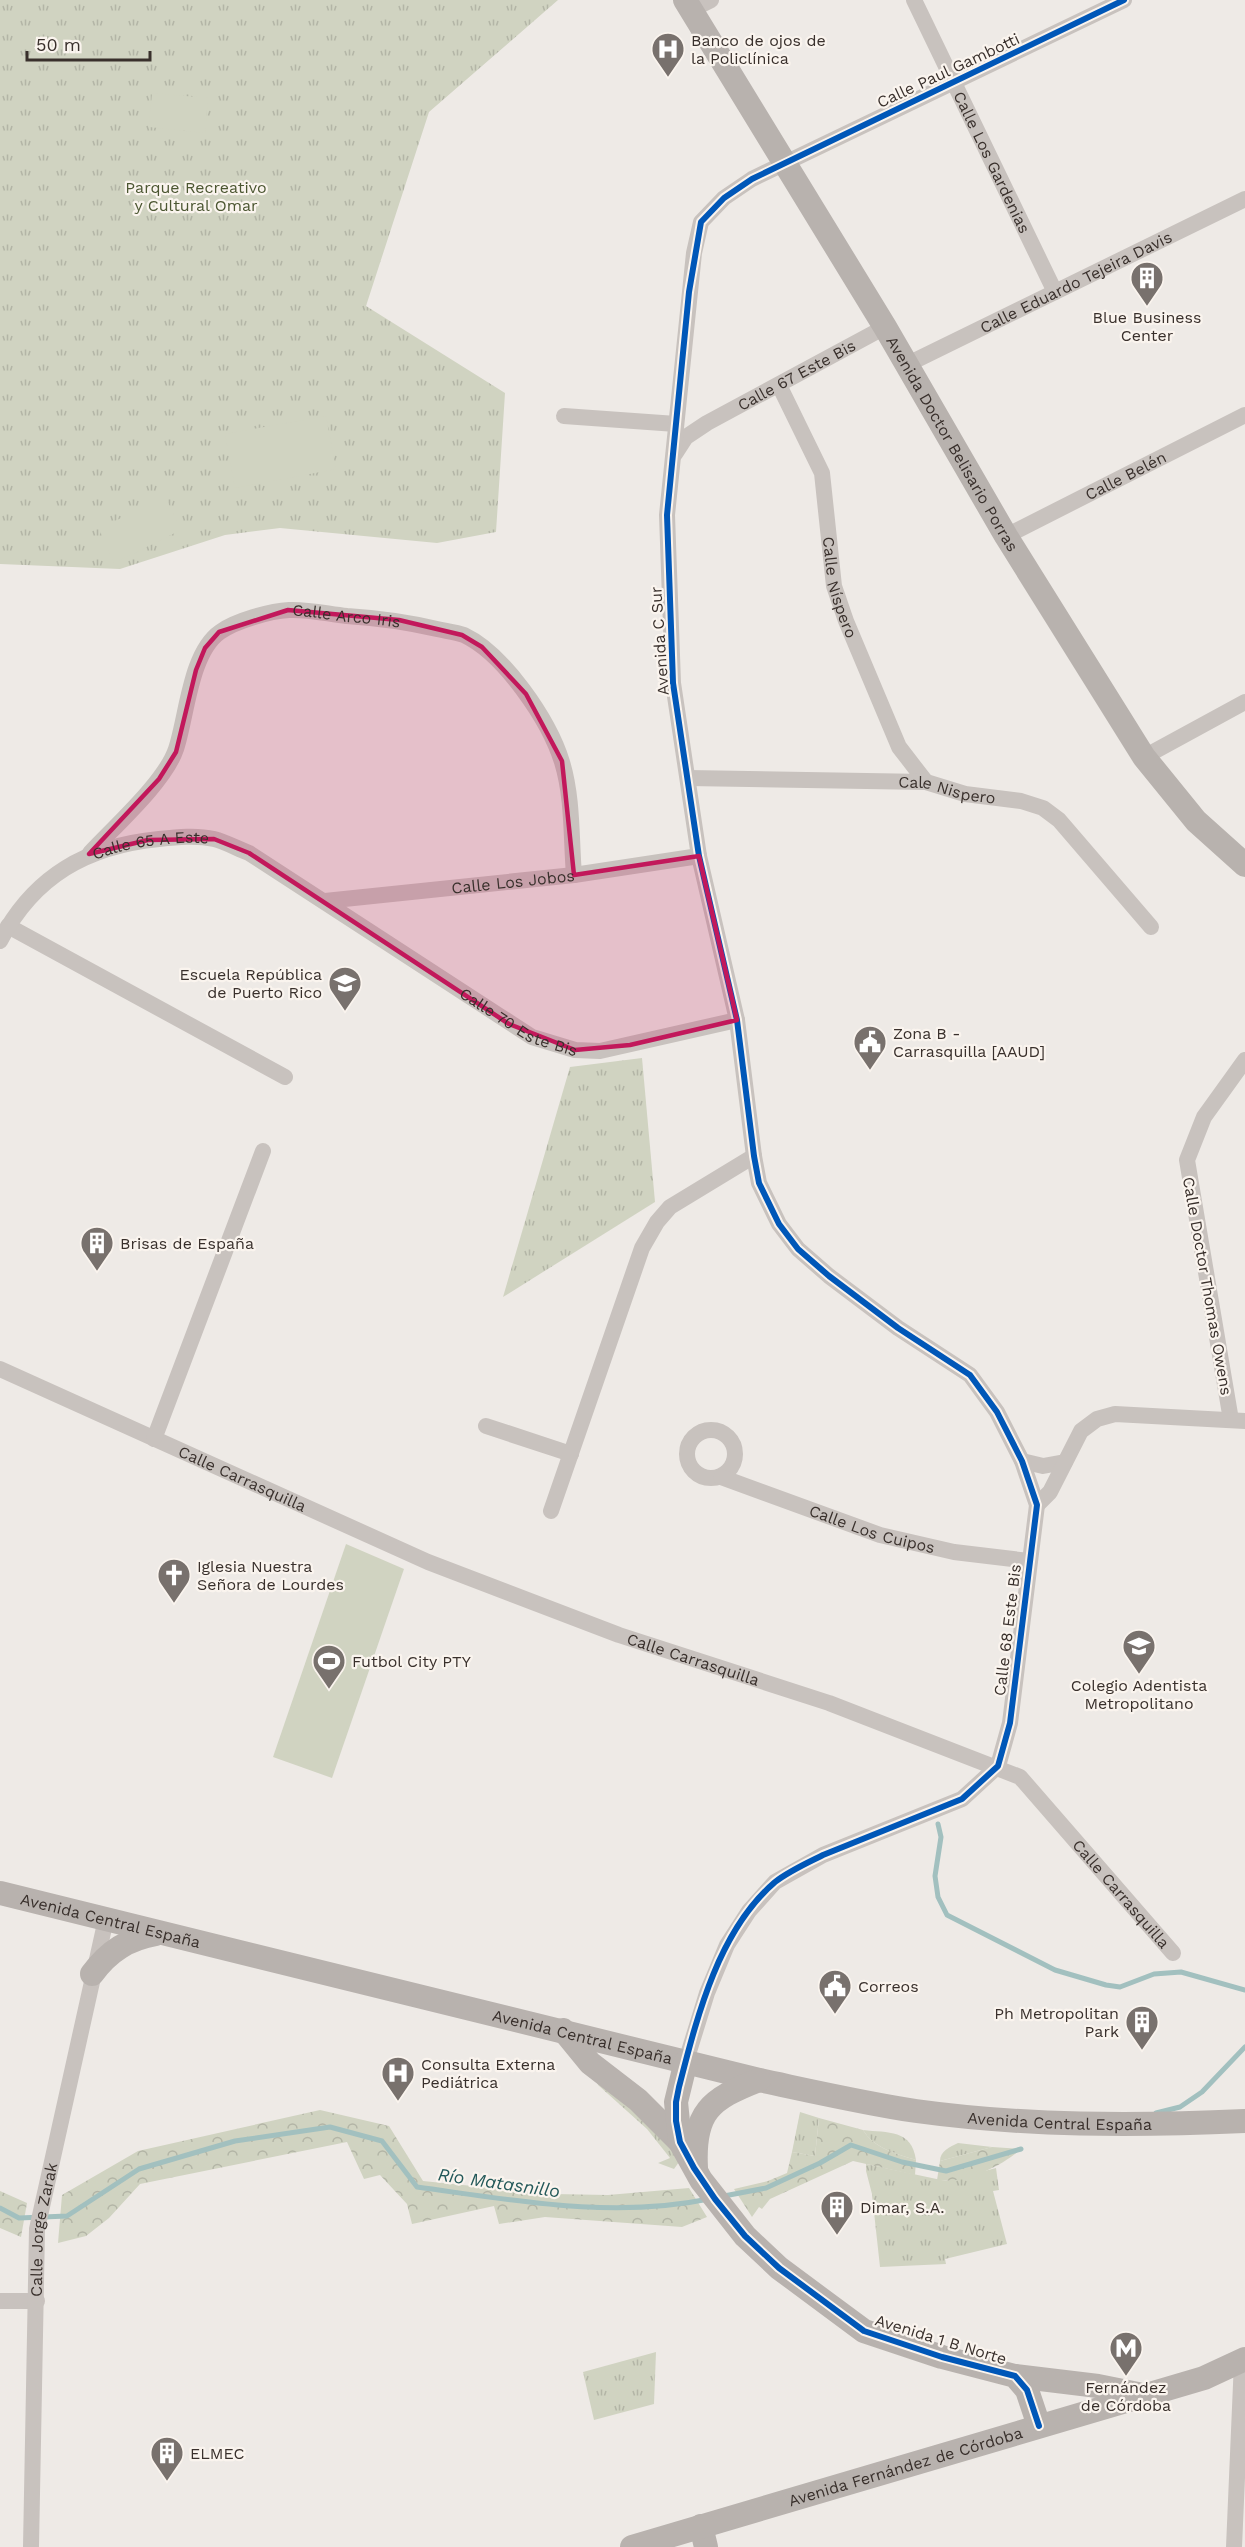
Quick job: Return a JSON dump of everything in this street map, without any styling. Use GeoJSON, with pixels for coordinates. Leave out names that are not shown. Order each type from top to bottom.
{"type":"FeatureCollection","features":[{"type":"Feature","properties":{"kind":"main road","name":"Avenida Doctor Belisario Porras"},"geometry":{"type":"LineString","coordinates":[[696,3],[784,162],[885,327],[1006,536],[1144,757],[1196,821],[1245,865]]}},
{"type":"Feature","properties":{"kind":"main road","name":"Avenida Central España"},"geometry":{"type":"LineString","coordinates":[[0,1893],[759,2080],[915,2110],[977,2117],[1093,2124],[1155,2125],[1245,2121]]}},
{"type":"Feature","properties":{"kind":"main road"},"geometry":{"type":"LineString","coordinates":[[92,1974],[117,1947],[133,1940],[160,1934]]}},
{"type":"Feature","properties":{"kind":"main road"},"geometry":{"type":"LineString","coordinates":[[563,2030],[590,2063],[638,2100],[680,2142]]}},
{"type":"Feature","properties":{"kind":"main road","name":"Avenida 1 B Norte"},"geometry":{"type":"LineString","coordinates":[[686,2061],[676,2102],[680,2142],[704,2184],[744,2236],[779,2268],[864,2331],[942,2357],[1015,2376],[1027,2390],[1039,2426]]}},
{"type":"Feature","properties":{"kind":"main road"},"geometry":{"type":"LineString","coordinates":[[704,2184],[696,2134],[702,2118],[712,2104],[722,2096],[759,2080]]}},
{"type":"Feature","properties":{"kind":"main road","name":"Avenida Fernández de Córdoba"},"geometry":{"type":"LineString","coordinates":[[632,2547],[704,2537],[1039,2426],[1204,2378],[1243,2360]]}},
{"type":"Feature","properties":{"kind":"main road"},"geometry":{"type":"LineString","coordinates":[[1015,2376],[1098,2386],[1143,2396]]}},
{"type":"Feature","properties":{"kind":"street","name":"Calle Los Gardenias"},"geometry":{"type":"LineString","coordinates":[[914,0],[1055,292]]}},
{"type":"Feature","properties":{"kind":"street","name":"Calle Paul Gambotti"},"geometry":{"type":"LineString","coordinates":[[784,162],[1124,0]]}},
{"type":"Feature","properties":{"kind":"street","name":"Avenida C Sur"},"geometry":{"type":"LineString","coordinates":[[754,1156],[737,1020],[699,856],[674,683],[667,515],[691,273],[701,222],[724,198],[752,179],[784,162]]}},
{"type":"Feature","properties":{"kind":"street","name":"Calle Eduardo Tejeira Davis"},"geometry":{"type":"LineString","coordinates":[[906,364],[1245,199]]}},
{"type":"Feature","properties":{"kind":"street","name":"Calle 67 Este Bis"},"geometry":{"type":"LineString","coordinates":[[673,458],[686,437],[707,423],[885,327]]}},
{"type":"Feature","properties":{"kind":"street"},"geometry":{"type":"LineString","coordinates":[[683,348],[687,370],[688,416],[695,421],[707,423]]}},
{"type":"Feature","properties":{"kind":"street","name":"Calle Níspero"},"geometry":{"type":"LineString","coordinates":[[780,385],[822,473],[834,586],[846,621],[899,747],[926,782]]}},
{"type":"Feature","properties":{"kind":"street","name":"Calle Belén"},"geometry":{"type":"LineString","coordinates":[[1006,536],[1245,415]]}},
{"type":"Feature","properties":{"kind":"street"},"geometry":{"type":"LineString","coordinates":[[564,416],[676,424]]}},
{"type":"Feature","properties":{"kind":"street","name":"Calle Arco Iris"},"geometry":{"type":"LineString","coordinates":[[89,854],[159,779],[176,752],[196,670],[205,648],[219,632],[248,619],[288,610],[399,620],[462,635],[482,647],[506,669],[526,694],[551,736],[562,761],[567,783],[574,875]]}},
{"type":"Feature","properties":{"kind":"street"},"geometry":{"type":"LineString","coordinates":[[1144,757],[1245,702]]}},
{"type":"Feature","properties":{"kind":"street","name":"Cale Nispero"},"geometry":{"type":"LineString","coordinates":[[688,778],[926,782],[965,794],[1021,801],[1043,808],[1059,820],[1151,927]]}},
{"type":"Feature","properties":{"kind":"street","name":"Calle 65 A Este"},"geometry":{"type":"LineString","coordinates":[[0,941],[26,899],[68,865],[89,854],[148,840],[183,836],[214,839],[249,853],[325,901]]}},
{"type":"Feature","properties":{"kind":"street","name":"Calle Los Jobos"},"geometry":{"type":"LineString","coordinates":[[325,901],[574,875],[699,856]]}},
{"type":"Feature","properties":{"kind":"street","name":"Calle 70 Este Bis"},"geometry":{"type":"LineString","coordinates":[[325,901],[509,1024],[532,1037],[553,1044],[575,1050],[600,1051],[737,1020]]}},
{"type":"Feature","properties":{"kind":"street"},"geometry":{"type":"LineString","coordinates":[[8,926],[285,1077]]}},
{"type":"Feature","properties":{"kind":"street","name":"Calle Doctor Thomas Owens"},"geometry":{"type":"LineString","coordinates":[[1238,1420],[1187,1160],[1204,1117],[1245,1060]]}},
{"type":"Feature","properties":{"kind":"street"},"geometry":{"type":"LineString","coordinates":[[154,1439],[263,1151]]}},
{"type":"Feature","properties":{"kind":"street"},"geometry":{"type":"LineString","coordinates":[[551,1511],[642,1248],[657,1222],[670,1207],[754,1156]]}},
{"type":"Feature","properties":{"kind":"street","name":"Calle 68 Este Bis"},"geometry":{"type":"LineString","coordinates":[[754,1156],[759,1183],[767,1203],[798,1249],[829,1276],[898,1328],[970,1375],[997,1412],[1022,1461],[1037,1505],[1010,1723],[998,1766]]}},
{"type":"Feature","properties":{"kind":"street","name":"Calle Carrasquilla"},"geometry":{"type":"LineString","coordinates":[[0,1369],[428,1562],[619,1635],[829,1703],[998,1766],[1020,1777],[1173,1953]]}},
{"type":"Feature","properties":{"kind":"street"},"geometry":{"type":"LineString","coordinates":[[1037,1505],[1050,1492],[1081,1431],[1097,1419],[1115,1414],[1238,1420]]}},
{"type":"Feature","properties":{"kind":"street"},"geometry":{"type":"LineString","coordinates":[[486,1426],[571,1454]]}},
{"type":"Feature","properties":{"kind":"street"},"geometry":{"type":"LineString","coordinates":[[1022,1461],[1043,1466],[1065,1462]]}},
{"type":"Feature","properties":{"kind":"street","name":"Calle Los Cuipos"},"geometry":{"type":"LineString","coordinates":[[721,1477],[880,1535],[954,1552],[1029,1561]]}},
{"type":"Feature","properties":{"kind":"street"},"geometry":{"type":"LineString","coordinates":[[686,2061],[707,1993],[727,1945],[749,1911],[776,1882],[823,1855],[962,1798],[998,1766]]}},
{"type":"Feature","properties":{"kind":"street","name":"Calle Jorge Zarak"},"geometry":{"type":"LineString","coordinates":[[31,2547],[37,2229],[105,1919]]}},
{"type":"Feature","properties":{"kind":"street"},"geometry":{"type":"LineString","coordinates":[[0,2301],[37,2301]]}},
{"type":"Feature","properties":{"kind":"street"},"geometry":{"type":"LineString","coordinates":[[1234,2547],[1243,2360]]}},
{"type":"Feature","properties":{"kind":"highlighted area"},"geometry":{"type":"Polygon","coordinates":[[[288,610],[399,620],[462,635],[482,647],[526,694],[562,761],[574,875],[699,856],[737,1020],[630,1045],[575,1050],[509,1024],[249,853],[214,839],[148,840],[89,854],[159,779],[176,752],[196,670],[205,648],[219,632],[288,610]]]}},
{"type":"Feature","properties":{"kind":"green space","name":"Parque Recreativo y Cultural Omar"},"geometry":{"type":"Polygon","coordinates":[[[0,0],[558,0],[429,112],[366,306],[505,393],[496,532],[437,543],[280,528],[225,535],[120,569],[0,564],[0,0]]]}},
{"type":"Feature","properties":{"kind":"green space"},"geometry":{"type":"Polygon","coordinates":[[[152,93],[208,98],[205,133],[149,127],[152,93]]]}},
{"type":"Feature","properties":{"kind":"green space"},"geometry":{"type":"Polygon","coordinates":[[[326,416],[336,469],[235,488],[225,434],[326,416]]]}},
{"type":"Feature","properties":{"kind":"green space"},"geometry":{"type":"Polygon","coordinates":[[[165,496],[181,530],[114,563],[99,529],[165,496]]]}},
{"type":"Feature","properties":{"kind":"green space"},"geometry":{"type":"Polygon","coordinates":[[[642,1058],[655,1202],[503,1297],[570,1067],[642,1058]]]}},
{"type":"Feature","properties":{"kind":"green space","name":"Futbol City PTY"},"geometry":{"type":"Polygon","coordinates":[[[346,1544],[404,1569],[332,1778],[273,1757],[346,1544]]]}},
{"type":"Feature","properties":{"kind":"green space"},"geometry":{"type":"Polygon","coordinates":[[[596,2078],[651,2124],[677,2157],[679,2162],[674,2169],[658,2163],[670,2158],[647,2129],[598,2085],[596,2078]]]}},
{"type":"Feature","properties":{"kind":"green space"},"geometry":{"type":"Polygon","coordinates":[[[320,2110],[389,2126],[423,2181],[553,2194],[608,2195],[689,2188],[707,2217],[682,2227],[545,2217],[499,2224],[494,2206],[412,2224],[407,2204],[380,2175],[364,2179],[347,2142],[140,2184],[109,2218],[86,2236],[58,2243],[62,2195],[138,2151],[320,2110]]]}},
{"type":"Feature","properties":{"kind":"green space"},"geometry":{"type":"Polygon","coordinates":[[[800,2112],[819,2118],[815,2156],[792,2152],[800,2112]]]}},
{"type":"Feature","properties":{"kind":"green space"},"geometry":{"type":"Polygon","coordinates":[[[819,2118],[863,2130],[879,2146],[916,2160],[915,2175],[853,2161],[770,2199],[762,2209],[759,2207],[752,2217],[734,2189],[768,2181],[787,2173],[792,2152],[815,2156],[819,2118]]]}},
{"type":"Feature","properties":{"kind":"green space"},"geometry":{"type":"Polygon","coordinates":[[[863,2130],[897,2134],[910,2143],[916,2160],[879,2146],[863,2130]]]}},
{"type":"Feature","properties":{"kind":"green space"},"geometry":{"type":"Polygon","coordinates":[[[958,2143],[992,2147],[940,2161],[944,2152],[958,2143]]]}},
{"type":"Feature","properties":{"kind":"green space"},"geometry":{"type":"Polygon","coordinates":[[[992,2147],[1021,2149],[1004,2162],[982,2173],[959,2180],[937,2180],[940,2161],[992,2147]]]}},
{"type":"Feature","properties":{"kind":"green space"},"geometry":{"type":"Polygon","coordinates":[[[866,2164],[946,2181],[996,2168],[999,2190],[993,2191],[1007,2244],[945,2259],[946,2264],[880,2267],[872,2194],[866,2164]]]}},
{"type":"Feature","properties":{"kind":"green space"},"geometry":{"type":"Polygon","coordinates":[[[0,2191],[27,2203],[21,2237],[0,2228],[0,2191]]]}},
{"type":"Feature","properties":{"kind":"green space"},"geometry":{"type":"Polygon","coordinates":[[[656,2352],[654,2404],[594,2420],[583,2372],[656,2352]]]}},
{"type":"Feature","properties":{"kind":"waterway"},"geometry":{"type":"LineString","coordinates":[[938,1824],[941,1837],[935,1876],[938,1897],[947,1915],[1055,1970],[1106,1985],[1120,1987],[1154,1974],[1181,1972],[1245,1990]]}},
{"type":"Feature","properties":{"kind":"waterway","name":"Río Matasnillo"},"geometry":{"type":"LineString","coordinates":[[1156,2113],[1180,2107],[1202,2092],[1245,2047]]}},
{"type":"Feature","properties":{"kind":"waterway","name":"Río Matasnillo"},"geometry":{"type":"LineString","coordinates":[[0,2208],[19,2218],[67,2216],[139,2169],[235,2141],[330,2127],[382,2141],[417,2187],[526,2202],[599,2207],[673,2205],[709,2199]]}},
{"type":"Feature","properties":{"kind":"waterway","name":"Río Matasnillo"},"geometry":{"type":"LineString","coordinates":[[724,2196],[766,2188],[820,2163],[851,2145],[902,2162],[946,2171],[1021,2149]]}},
{"type":"Feature","properties":{"kind":"cycle path"},"geometry":{"type":"LineString","coordinates":[[1039,2426],[1027,2390],[1015,2376],[942,2357],[864,2331],[779,2268],[745,2236],[715,2199],[680,2142],[676,2121],[676,2102],[702,2004],[724,1950],[738,1925],[755,1902],[775,1882],[804,1864],[962,1799],[998,1766],[1010,1723],[1037,1505],[1022,1461],[997,1412],[970,1375],[898,1328],[829,1276],[798,1249],[779,1224],[759,1183],[737,1020],[699,856],[673,683],[667,515],[689,292],[701,222],[724,198],[752,179],[1124,0]]}},
{"type":"Feature","properties":{"kind":"place","name":"Banco de ojos de la Policlínica"},"geometry":{"type":"Point","coordinates":[668,78]}},
{"type":"Feature","properties":{"kind":"place","name":"Blue Business Center"},"geometry":{"type":"Point","coordinates":[1147,307]}},
{"type":"Feature","properties":{"kind":"place","name":"Escuela República de Puerto Rico"},"geometry":{"type":"Point","coordinates":[345,1012]}},
{"type":"Feature","properties":{"kind":"place","name":"Zona B - Carrasquilla [AAUD]"},"geometry":{"type":"Point","coordinates":[870,1071]}},
{"type":"Feature","properties":{"kind":"place","name":"Brisas de España"},"geometry":{"type":"Point","coordinates":[97,1272]}},
{"type":"Feature","properties":{"kind":"place","name":"Iglesia Nuestra Señora de Lourdes"},"geometry":{"type":"Point","coordinates":[174,1604]}},
{"type":"Feature","properties":{"kind":"place","name":"Colegio Adentista Metropolitano"},"geometry":{"type":"Point","coordinates":[1139,1675]}},
{"type":"Feature","properties":{"kind":"place","name":"Futbol City PTY"},"geometry":{"type":"Point","coordinates":[329,1690]}},
{"type":"Feature","properties":{"kind":"place","name":"Correos"},"geometry":{"type":"Point","coordinates":[835,2015]}},
{"type":"Feature","properties":{"kind":"place","name":"Ph Metropolitan Park"},"geometry":{"type":"Point","coordinates":[1142,2051]}},
{"type":"Feature","properties":{"kind":"place","name":"Consulta Externa Pediátrica"},"geometry":{"type":"Point","coordinates":[398,2102]}},
{"type":"Feature","properties":{"kind":"place","name":"Dimar, S.A."},"geometry":{"type":"Point","coordinates":[837,2236]}},
{"type":"Feature","properties":{"kind":"place","name":"Fernández de Córdoba"},"geometry":{"type":"Point","coordinates":[1126,2377]}},
{"type":"Feature","properties":{"kind":"place","name":"ELMEC"},"geometry":{"type":"Point","coordinates":[167,2482]}}]}
